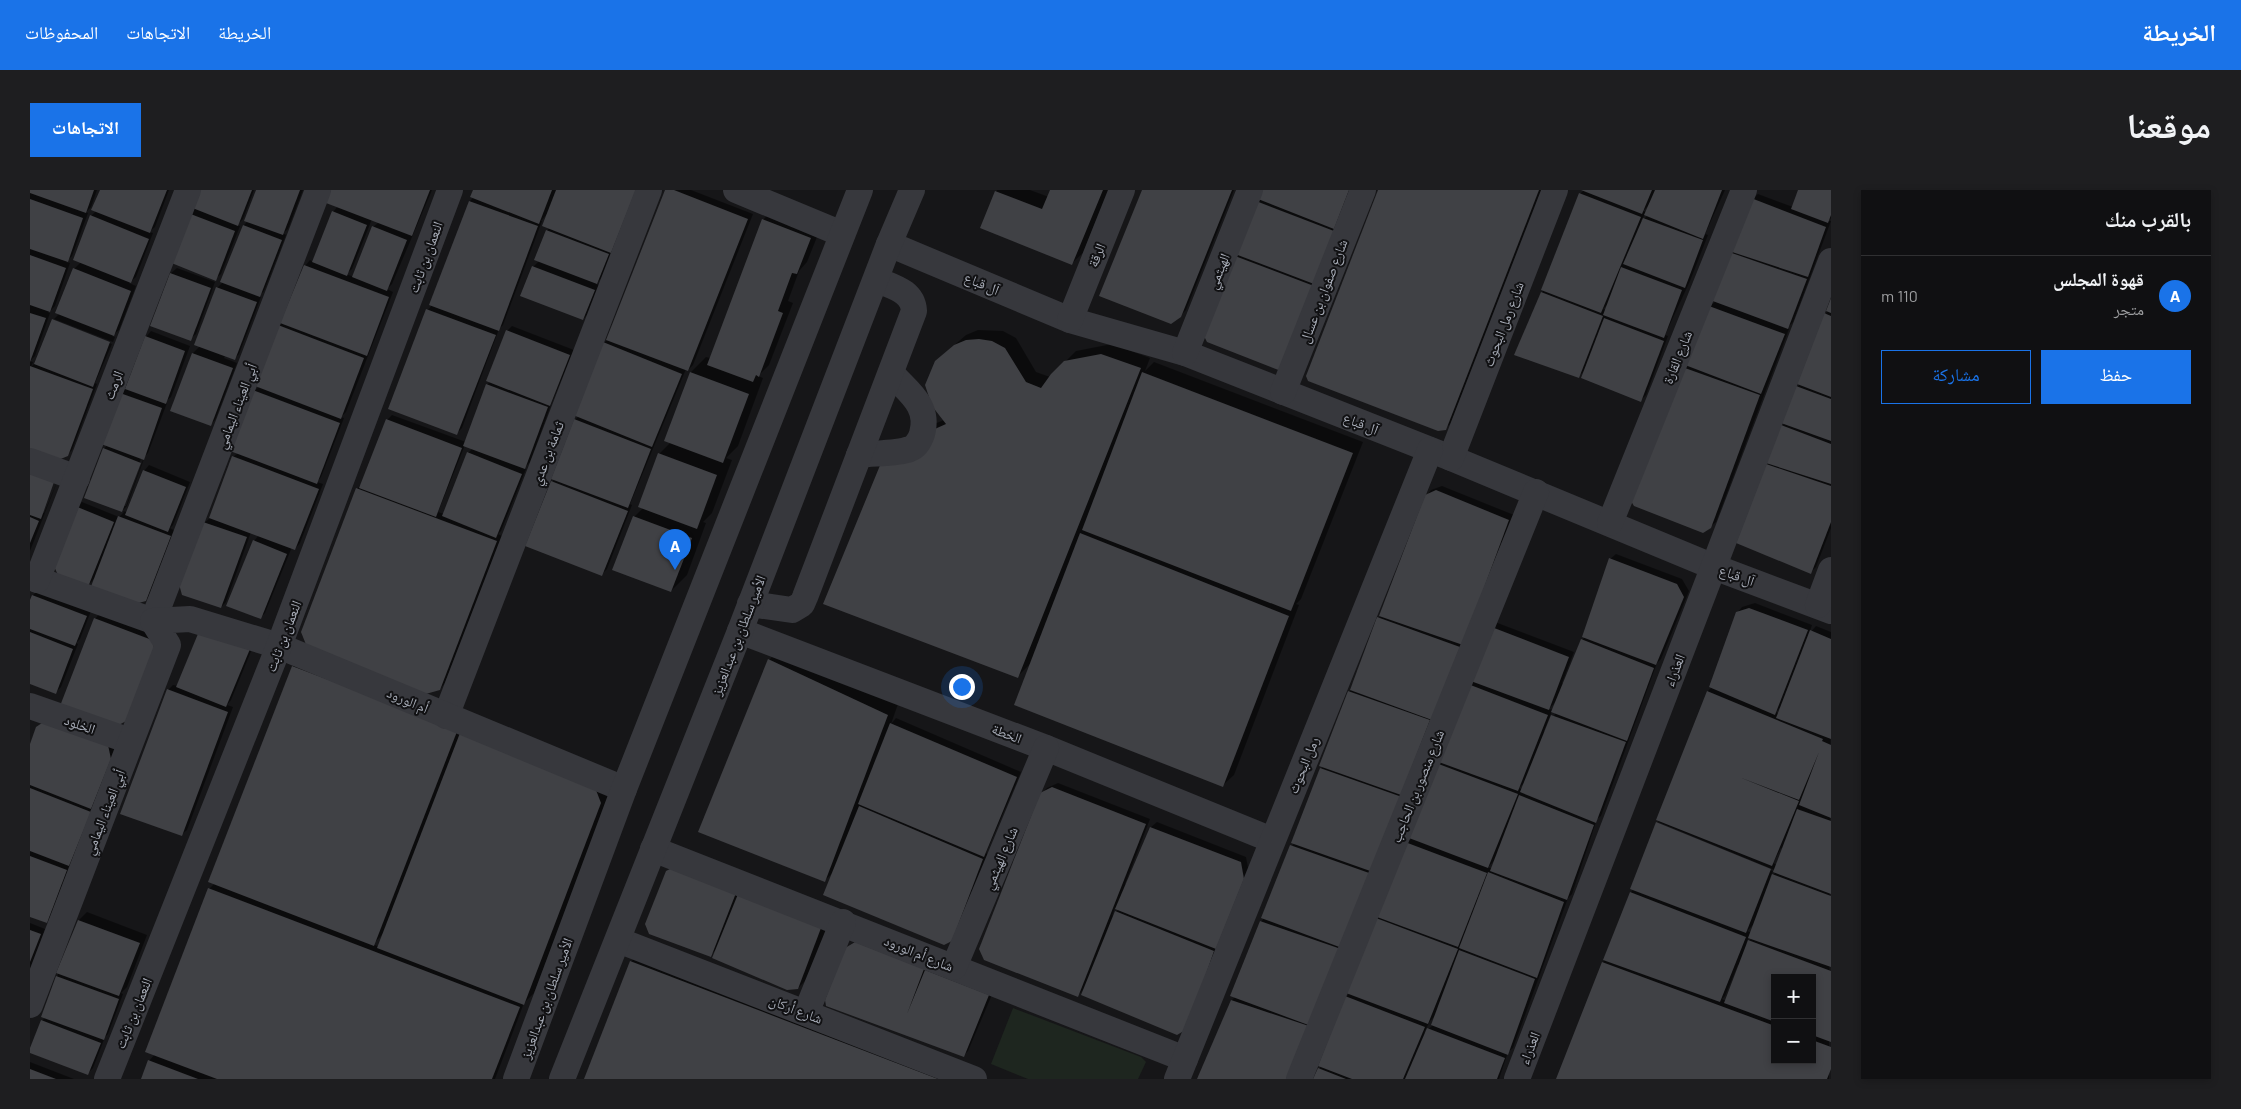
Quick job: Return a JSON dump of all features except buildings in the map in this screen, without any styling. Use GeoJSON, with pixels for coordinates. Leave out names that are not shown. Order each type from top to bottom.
{"type":"FeatureCollection","features":[{"type":"Feature","properties":{"kind":"street","name":"الرمث"},"geometry":{"type":"LineString","coordinates":[[34,579],[77,478],[188,190]]}},
{"type":"Feature","properties":{"kind":"street","name":"أبي العيناء اليمامي"},"geometry":{"type":"LineString","coordinates":[[30,1005],[168,645],[153,622],[318,190]]}},
{"type":"Feature","properties":{"kind":"street","name":"النعمان بن ثابت"},"geometry":{"type":"LineString","coordinates":[[107,1079],[279,646],[450,190]]}},
{"type":"Feature","properties":{"kind":"street","name":"ثمامة بن عدي"},"geometry":{"type":"LineString","coordinates":[[446,716],[649,190]]}},
{"type":"Feature","properties":{"kind":"street"},"geometry":{"type":"LineString","coordinates":[[736,190],[842,234]]}},
{"type":"Feature","properties":{"kind":"street","name":"الأمير سلطان بن عبدالعزيز"},"geometry":{"type":"LineString","coordinates":[[516,1079],[624,789],[860,190]]}},
{"type":"Feature","properties":{"kind":"street","name":"الأمير سلطان بن عبدالعزيز"},"geometry":{"type":"LineString","coordinates":[[562,1079],[740,631],[889,244],[912,190]]}},
{"type":"Feature","properties":{"kind":"street","name":"الرقة"},"geometry":{"type":"LineString","coordinates":[[1070,320],[1122,190]]}},
{"type":"Feature","properties":{"kind":"street","name":"الهيثمي"},"geometry":{"type":"LineString","coordinates":[[1185,353],[1250,190]]}},
{"type":"Feature","properties":{"kind":"street","name":"شارع صفوان بن عسال"},"geometry":{"type":"LineString","coordinates":[[1283,392],[1362,190]]}},
{"type":"Feature","properties":{"kind":"street","name":"شارع رمل البحوث"},"geometry":{"type":"LineString","coordinates":[[1440,454],[1555,190]]}},
{"type":"Feature","properties":{"kind":"street","name":"شارع القارة"},"geometry":{"type":"LineString","coordinates":[[1610,523],[1744,190]]}},
{"type":"Feature","properties":{"kind":"street","name":"آل قباع"},"geometry":{"type":"LineString","coordinates":[[889,244],[1070,320],[1185,353],[1536,492],[1714,567],[1824,608]]}},
{"type":"Feature","properties":{"kind":"street","name":"العذراء"},"geometry":{"type":"LineString","coordinates":[[1518,1079],[1831,261]]}},
{"type":"Feature","properties":{"kind":"street"},"geometry":{"type":"LineString","coordinates":[[750,604],[792,610],[802,604],[914,311],[914,303],[908,294],[876,280]]}},
{"type":"Feature","properties":{"kind":"street"},"geometry":{"type":"LineString","coordinates":[[859,455],[910,449],[920,439],[925,423],[920,404],[890,373]]}},
{"type":"Feature","properties":{"kind":"street","name":"رمل البحوث"},"geometry":{"type":"LineString","coordinates":[[1181,1069],[1272,840],[1440,454]]}},
{"type":"Feature","properties":{"kind":"street"},"geometry":{"type":"LineString","coordinates":[[30,461],[77,478]]}},
{"type":"Feature","properties":{"kind":"street","name":"شارع منصور بن الحاجب"},"geometry":{"type":"LineString","coordinates":[[1299,1079],[1536,492]]}},
{"type":"Feature","properties":{"kind":"street"},"geometry":{"type":"LineString","coordinates":[[1824,608],[1831,570]]}},
{"type":"Feature","properties":{"kind":"street"},"geometry":{"type":"LineString","coordinates":[[34,579],[153,622]]}},
{"type":"Feature","properties":{"kind":"street","name":"أم الورود"},"geometry":{"type":"LineString","coordinates":[[153,622],[190,619],[279,646],[624,789]]}},
{"type":"Feature","properties":{"kind":"street","name":"الخطة"},"geometry":{"type":"LineString","coordinates":[[740,631],[1046,748],[1272,840]]}},
{"type":"Feature","properties":{"kind":"street","name":"الخلود"},"geometry":{"type":"LineString","coordinates":[[30,706],[130,742]]}},
{"type":"Feature","properties":{"kind":"street","name":"شارع الهيثمي"},"geometry":{"type":"LineString","coordinates":[[954,967],[1046,748]]}},
{"type":"Feature","properties":{"kind":"street","name":"شارع أم الورود"},"geometry":{"type":"LineString","coordinates":[[653,848],[954,967],[1181,1069]]}},
{"type":"Feature","properties":{"kind":"street"},"geometry":{"type":"LineString","coordinates":[[806,1013],[842,922]]}},
{"type":"Feature","properties":{"kind":"street","name":"شارع أركان"},"geometry":{"type":"LineString","coordinates":[[618,940],[974,1079]]}},
{"type":"Feature","properties":{"kind":"shaded area"},"geometry":{"type":"Polygon","coordinates":[[[1013,1008],[1141,1057],[1146,1062],[1138,1079],[1028,1079],[991,1064],[1013,1008]]]}},
{"type":"Feature","properties":{"kind":"place","name":"قهوة المجلس"},"geometry":{"type":"Point","coordinates":[675,570]}}]}
